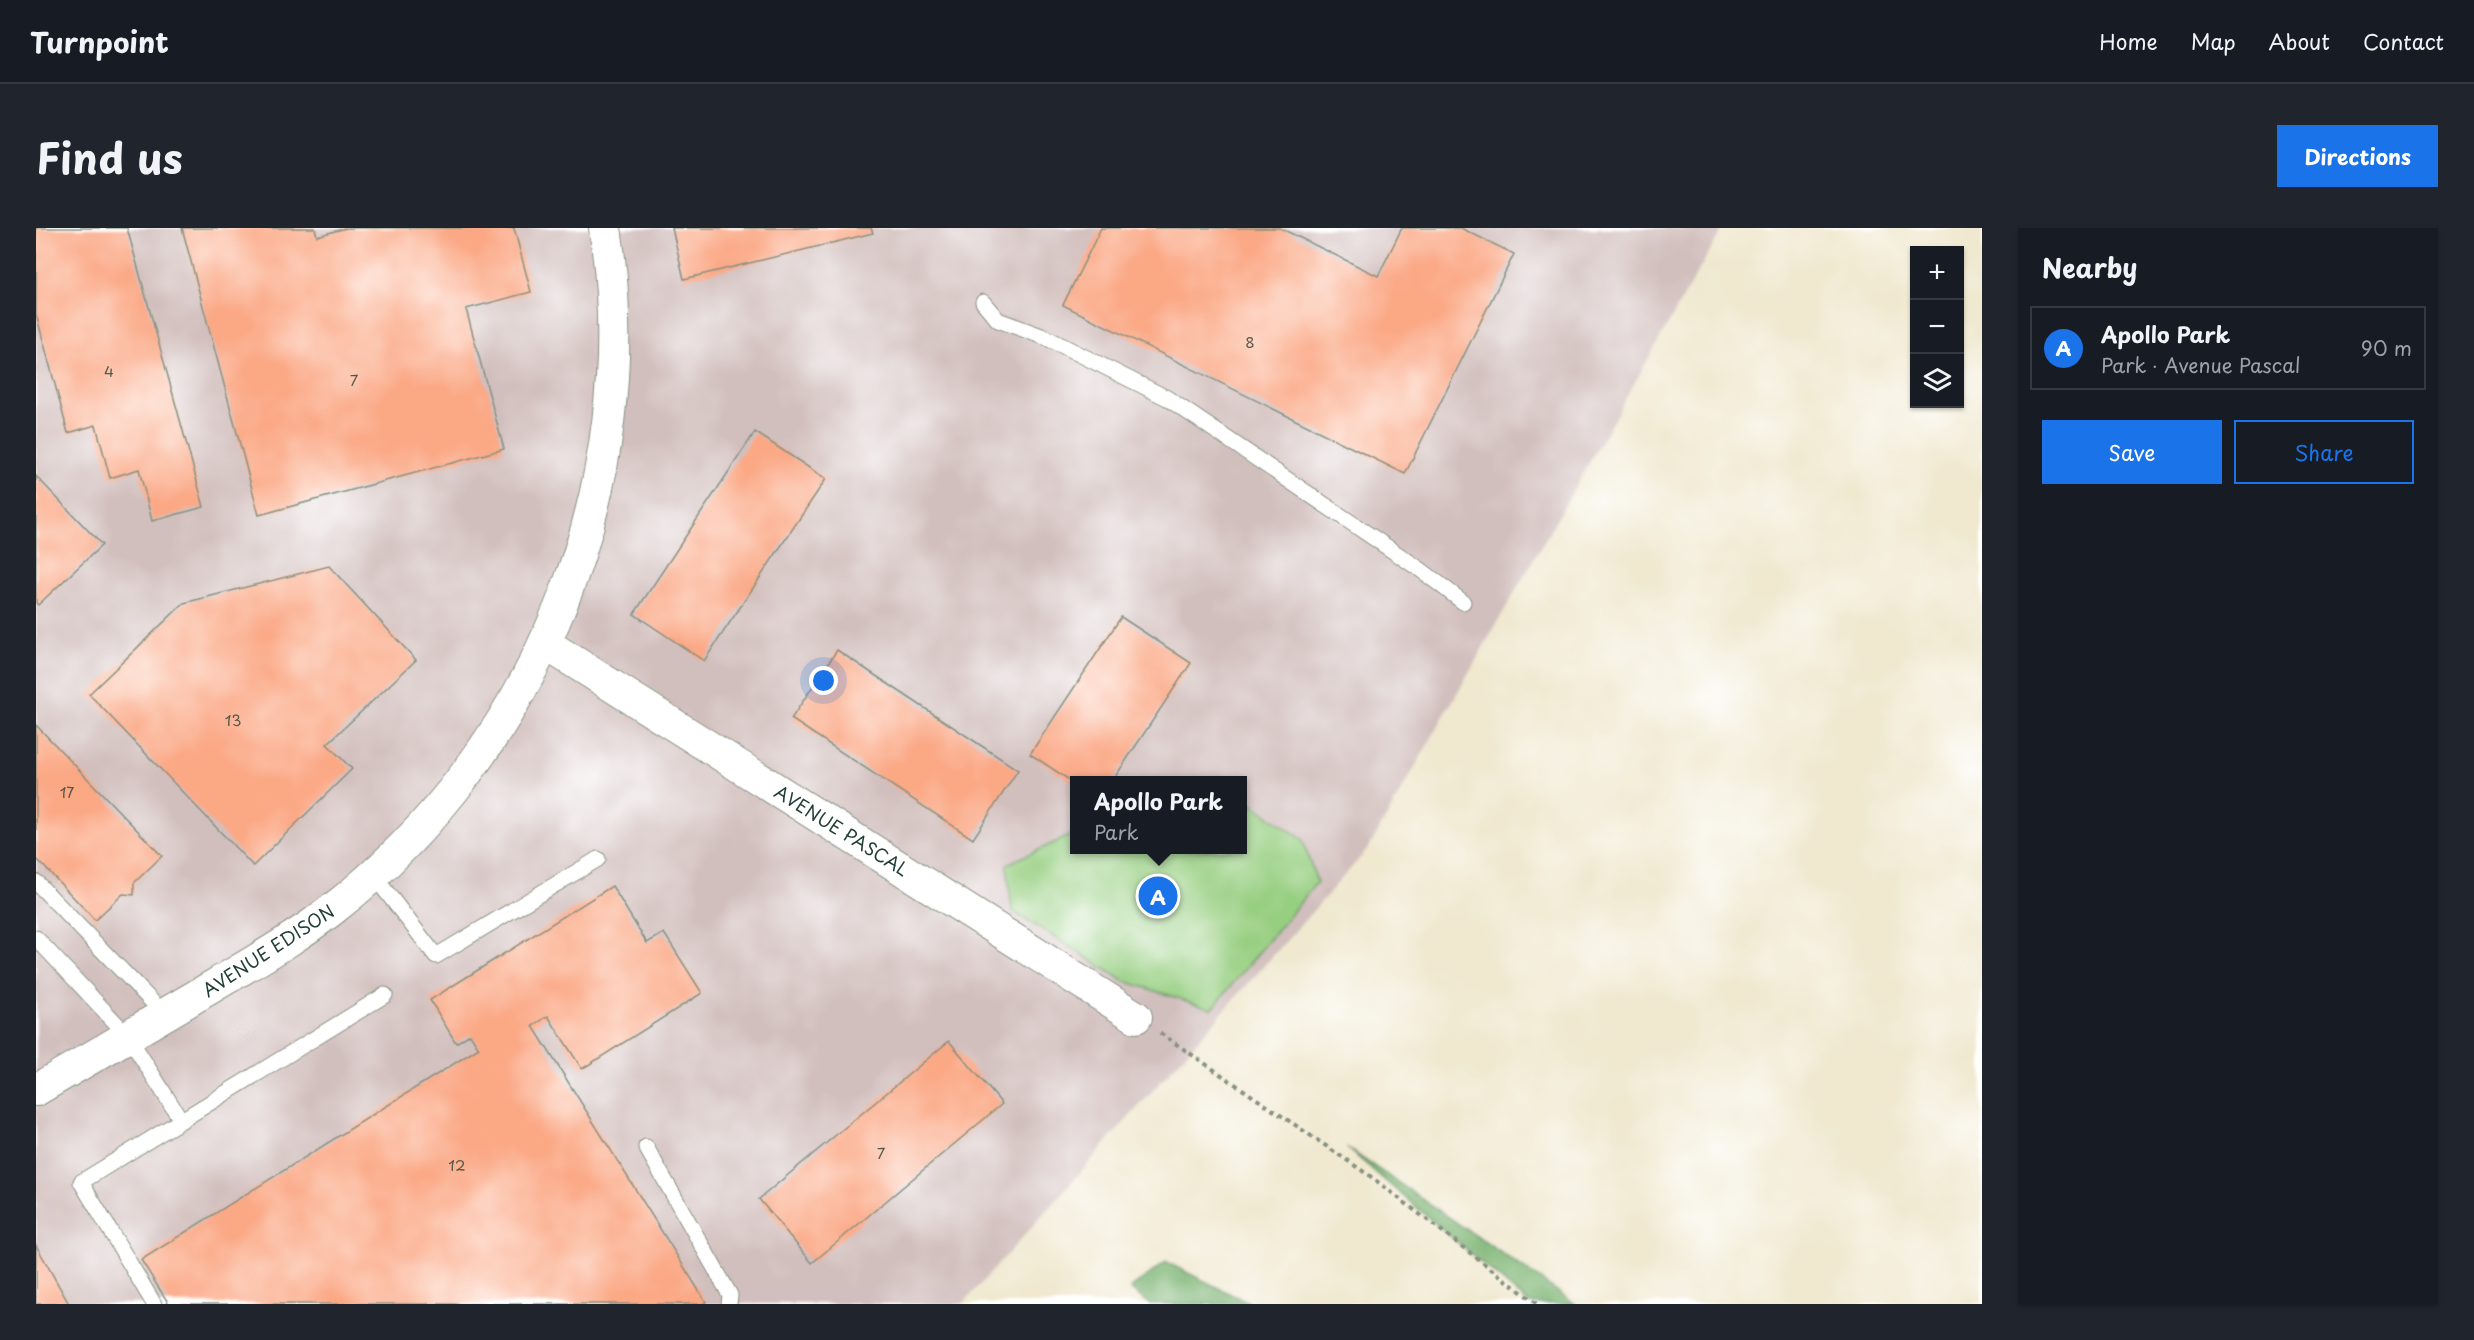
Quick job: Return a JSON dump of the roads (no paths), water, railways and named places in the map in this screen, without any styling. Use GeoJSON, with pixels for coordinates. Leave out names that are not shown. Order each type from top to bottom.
{"type":"FeatureCollection","features":[{"type":"Feature","properties":{"kind":"street","name":"AVENUE EDISON"},"geometry":{"type":"LineString","coordinates":[[36,1090],[292,939],[333,910],[374,876],[420,830],[463,779],[510,711],[546,644],[584,542],[601,469],[608,423],[614,342],[610,261],[605,228]]}},
{"type":"Feature","properties":{"kind":"street","name":"AVENUE PASCAL"},"geometry":{"type":"LineString","coordinates":[[546,644],[1136,1017]]}},
{"type":"Feature","properties":{"kind":"lane"},"geometry":{"type":"LineString","coordinates":[[983,302],[998,320],[1047,338],[1167,398],[1420,570],[1463,602]]}},
{"type":"Feature","properties":{"kind":"lane"},"geometry":{"type":"LineString","coordinates":[[374,876],[436,956],[598,859]]}},
{"type":"Feature","properties":{"kind":"lane"},"geometry":{"type":"LineString","coordinates":[[36,882],[165,1014]]}},
{"type":"Feature","properties":{"kind":"lane"},"geometry":{"type":"LineString","coordinates":[[36,938],[128,1036],[181,1120]]}},
{"type":"Feature","properties":{"kind":"lane"},"geometry":{"type":"LineString","coordinates":[[154,1304],[81,1182],[385,995]]}},
{"type":"Feature","properties":{"kind":"lane"},"geometry":{"type":"LineString","coordinates":[[646,1147],[730,1295],[729,1304]]}},
{"type":"Feature","properties":{"kind":"place","name":"Apollo Park"},"geometry":{"type":"Point","coordinates":[1158,896]}}]}
